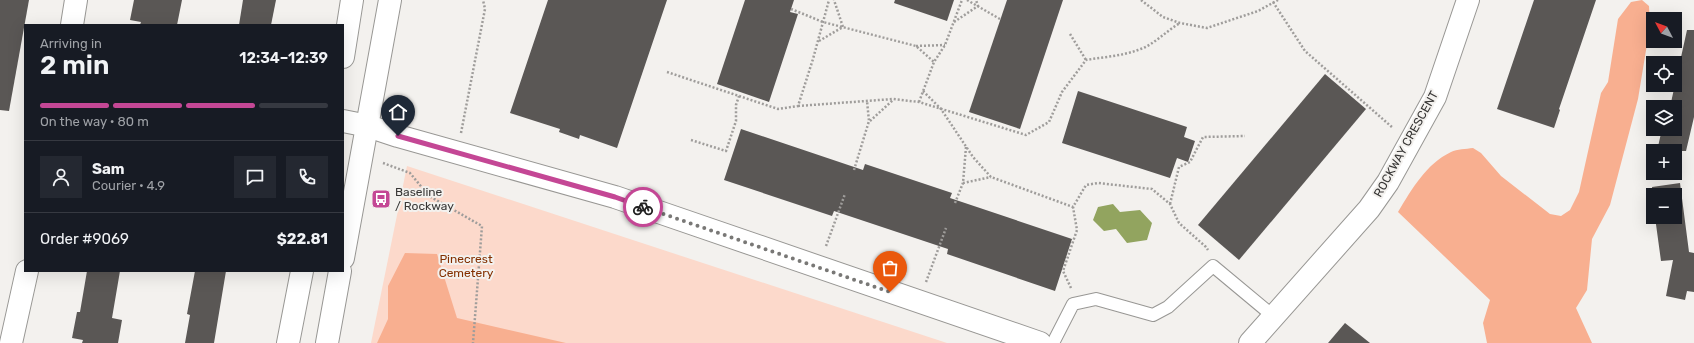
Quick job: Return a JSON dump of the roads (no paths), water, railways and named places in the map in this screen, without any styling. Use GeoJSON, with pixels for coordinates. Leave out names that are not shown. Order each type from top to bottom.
{"type":"FeatureCollection","features":[{"type":"Feature","properties":{"kind":"street"},"geometry":{"type":"LineString","coordinates":[[72,24],[76,0]]}},
{"type":"Feature","properties":{"kind":"street"},"geometry":{"type":"LineString","coordinates":[[344,51],[352,0]]}},
{"type":"Feature","properties":{"kind":"street"},"geometry":{"type":"LineString","coordinates":[[344,253],[390,0]]}},
{"type":"Feature","properties":{"kind":"street","name":"ROCKWAY CRESCENT"},"geometry":{"type":"LineString","coordinates":[[1250,343],[1369,209],[1388,182],[1435,97],[1468,0]]}},
{"type":"Feature","properties":{"kind":"street"},"geometry":{"type":"LineString","coordinates":[[344,121],[368,126],[398,136],[615,197],[1040,343]]}},
{"type":"Feature","properties":{"kind":"street"},"geometry":{"type":"LineString","coordinates":[[11,343],[26,272]]}},
{"type":"Feature","properties":{"kind":"street"},"geometry":{"type":"LineString","coordinates":[[288,343],[302,272]]}},
{"type":"Feature","properties":{"kind":"street"},"geometry":{"type":"LineString","coordinates":[[327,343],[340,272]]}},
{"type":"Feature","properties":{"kind":"lane"},"geometry":{"type":"LineString","coordinates":[[1053,343],[1073,304],[1096,299],[1153,315],[1168,307],[1213,266],[1273,316]]}},
{"type":"Feature","properties":{"kind":"place","name":"Baseline / Rockway"},"geometry":{"type":"Point","coordinates":[381,199]}},
{"type":"Feature","properties":{"kind":"park label","name":"Pinecrest Cemetery"},"geometry":{"type":"Point","coordinates":[466,266]}}]}
